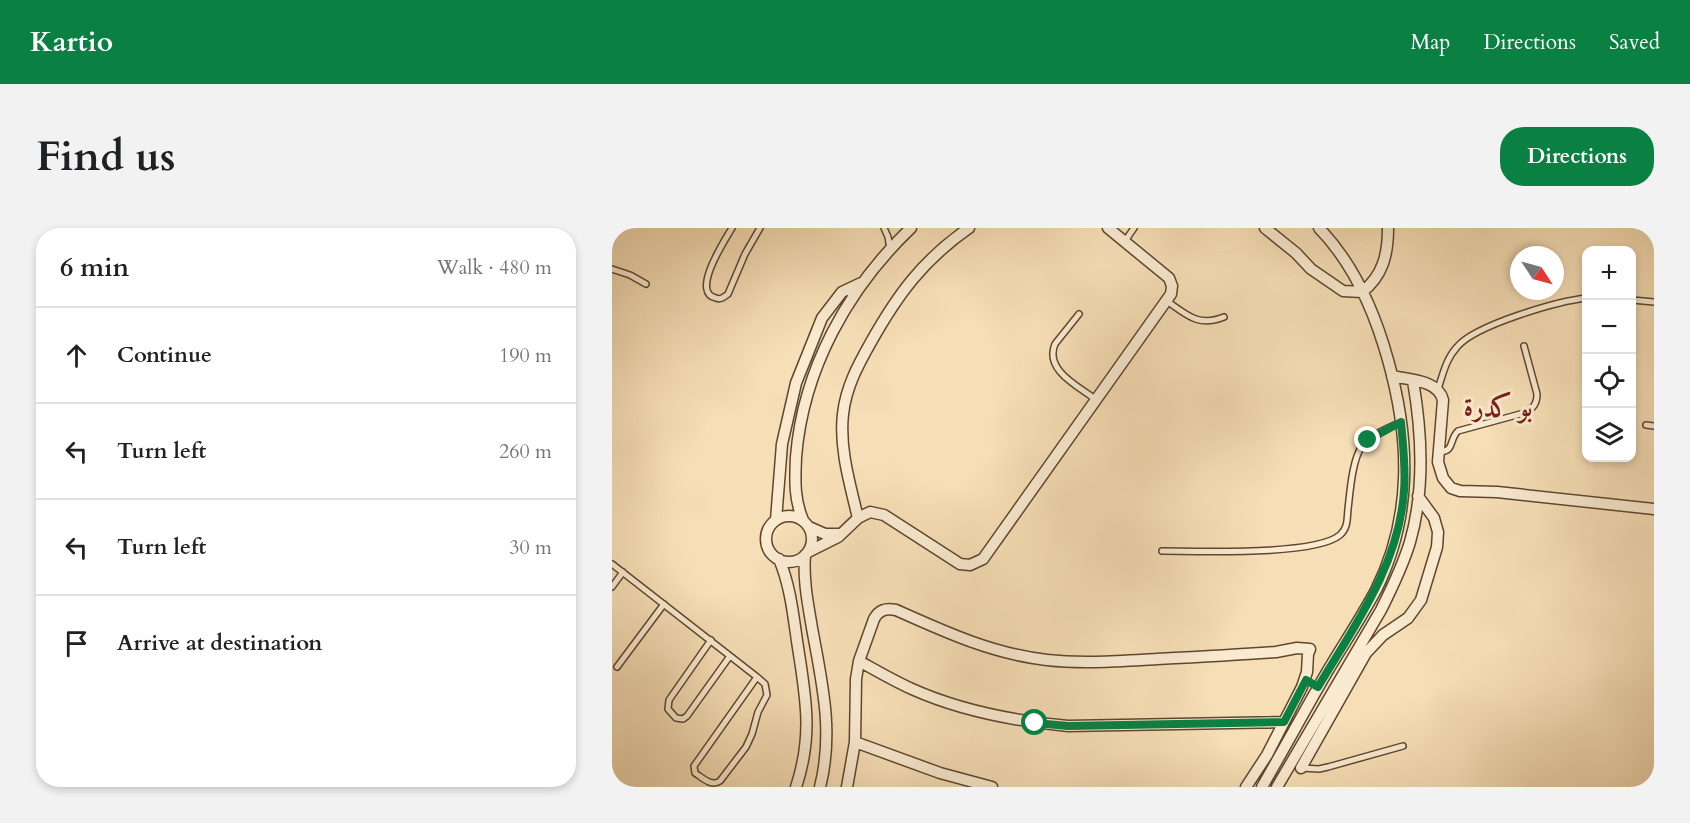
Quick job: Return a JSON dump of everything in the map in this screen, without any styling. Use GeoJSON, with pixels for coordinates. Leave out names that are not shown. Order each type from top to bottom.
{"type":"FeatureCollection","features":[{"type":"Feature","properties":{"kind":"street"},"geometry":{"type":"LineString","coordinates":[[820,787],[826,754],[827,722],[806,594],[804,568],[812,539],[798,508],[795,487],[797,442],[810,386],[831,333],[861,283],[911,228]]}},
{"type":"Feature","properties":{"kind":"street"},"geometry":{"type":"LineString","coordinates":[[858,518],[845,459],[842,426],[845,401],[853,376],[886,314],[906,286],[937,253],[969,228]]}},
{"type":"Feature","properties":{"kind":"street"},"geometry":{"type":"LineString","coordinates":[[779,559],[793,561],[834,540],[858,518],[870,512],[884,515],[955,561],[965,565],[975,564],[986,555],[1167,301],[1172,290],[1168,278],[1108,228]]}},
{"type":"Feature","properties":{"kind":"street"},"geometry":{"type":"LineString","coordinates":[[1265,228],[1296,253],[1311,269],[1343,291],[1362,292],[1372,284],[1381,269],[1388,228]]}},
{"type":"Feature","properties":{"kind":"street"},"geometry":{"type":"LineString","coordinates":[[1262,787],[1318,687],[1376,591],[1390,557],[1404,492],[1405,468],[1401,422],[1392,376],[1378,330],[1362,292],[1342,257],[1319,228]]}},
{"type":"Feature","properties":{"kind":"street"},"geometry":{"type":"LineString","coordinates":[[776,520],[782,444],[796,382],[822,318],[842,292],[861,283]]}},
{"type":"Feature","properties":{"kind":"street"},"geometry":{"type":"LineString","coordinates":[[1392,376],[1431,385],[1438,389],[1443,400],[1438,462],[1443,478],[1451,488],[1460,491],[1497,492],[1654,509]]}},
{"type":"Feature","properties":{"kind":"street"},"geometry":{"type":"LineString","coordinates":[[1277,787],[1372,626],[1392,587],[1410,541],[1418,496],[1420,449],[1413,381]]}},
{"type":"Feature","properties":{"kind":"street"},"geometry":{"type":"LineString","coordinates":[[1301,768],[1366,653],[1383,635],[1408,618],[1421,600],[1437,547],[1438,532],[1434,518],[1418,496]]}},
{"type":"Feature","properties":{"kind":"street"},"geometry":{"type":"LineString","coordinates":[[796,787],[805,752],[807,707],[791,596],[779,559],[769,549],[766,539],[769,528],[776,520],[786,516],[798,517],[814,530],[831,534],[845,531]]}},
{"type":"Feature","properties":{"kind":"street"},"geometry":{"type":"LineString","coordinates":[[847,787],[855,742],[855,697],[859,661],[874,619],[877,614],[889,608],[978,644],[1047,660],[1126,661],[1282,652],[1297,648],[1310,649],[1306,680],[1268,755],[1246,786],[1233,787]]}},
{"type":"Feature","properties":{"kind":"street"},"geometry":{"type":"LineString","coordinates":[[859,661],[912,689],[940,700],[1001,717],[1035,723],[1068,726],[1284,722]]}},
{"type":"Feature","properties":{"kind":"street"},"geometry":{"type":"LineString","coordinates":[[1306,680],[1331,696]]}},
{"type":"Feature","properties":{"kind":"street"},"geometry":{"type":"LineString","coordinates":[[855,742],[940,773],[992,787]]}},
{"type":"Feature","properties":{"kind":"lane"},"geometry":{"type":"LineString","coordinates":[[612,236],[618,228]]}},
{"type":"Feature","properties":{"kind":"lane"},"geometry":{"type":"LineString","coordinates":[[732,228],[709,271],[706,282],[708,293],[713,298],[724,298],[728,294],[745,254],[760,228]]}},
{"type":"Feature","properties":{"kind":"lane"},"geometry":{"type":"LineString","coordinates":[[884,228],[890,250]]}},
{"type":"Feature","properties":{"kind":"lane"},"geometry":{"type":"LineString","coordinates":[[1125,241],[1134,228]]}},
{"type":"Feature","properties":{"kind":"lane"},"geometry":{"type":"LineString","coordinates":[[612,269],[646,284]]}},
{"type":"Feature","properties":{"kind":"lane"},"geometry":{"type":"LineString","coordinates":[[1438,389],[1444,369],[1452,354],[1469,336],[1546,306],[1582,299]]}},
{"type":"Feature","properties":{"kind":"lane"},"geometry":{"type":"LineString","coordinates":[[1636,300],[1654,302]]}},
{"type":"Feature","properties":{"kind":"lane"},"geometry":{"type":"LineString","coordinates":[[1167,301],[1188,316],[1198,320],[1213,321],[1224,316]]}},
{"type":"Feature","properties":{"kind":"lane"},"geometry":{"type":"LineString","coordinates":[[1079,314],[1053,347],[1053,361],[1057,369],[1097,400]]}},
{"type":"Feature","properties":{"kind":"lane"},"geometry":{"type":"LineString","coordinates":[[1439,452],[1449,449],[1453,436],[1458,431],[1524,413],[1533,408],[1537,394],[1524,346]]}},
{"type":"Feature","properties":{"kind":"lane"},"geometry":{"type":"LineString","coordinates":[[1162,551],[1284,550],[1335,538],[1343,532],[1347,523],[1359,452],[1368,440],[1401,422]]}},
{"type":"Feature","properties":{"kind":"lane"},"geometry":{"type":"LineString","coordinates":[[1646,425],[1654,426]]}},
{"type":"Feature","properties":{"kind":"lane"},"geometry":{"type":"LineString","coordinates":[[612,564],[711,640],[730,656],[757,677],[765,684],[767,691],[756,717],[750,741],[720,781],[712,784],[695,773],[694,766],[757,677]]}},
{"type":"Feature","properties":{"kind":"lane"},"geometry":{"type":"LineString","coordinates":[[612,587],[623,572]]}},
{"type":"Feature","properties":{"kind":"lane"},"geometry":{"type":"LineString","coordinates":[[617,667],[664,604]]}},
{"type":"Feature","properties":{"kind":"lane"},"geometry":{"type":"LineString","coordinates":[[711,640],[669,700],[668,709],[676,718],[683,719],[687,716],[730,656]]}},
{"type":"Feature","properties":{"kind":"lane"},"geometry":{"type":"LineString","coordinates":[[1301,768],[1319,769],[1403,746]]}},
{"type":"Feature","properties":{"kind":"district","name":"بو كدرة"},"geometry":{"type":"Point","coordinates":[1498,407]}},
{"type":"Feature","properties":{"kind":"route"},"geometry":{"type":"LineString","coordinates":[[1035,723],[1068,726],[1284,722],[1306,680],[1318,687],[1376,591],[1390,557],[1402,508],[1405,478],[1401,422],[1368,440]]}}]}
